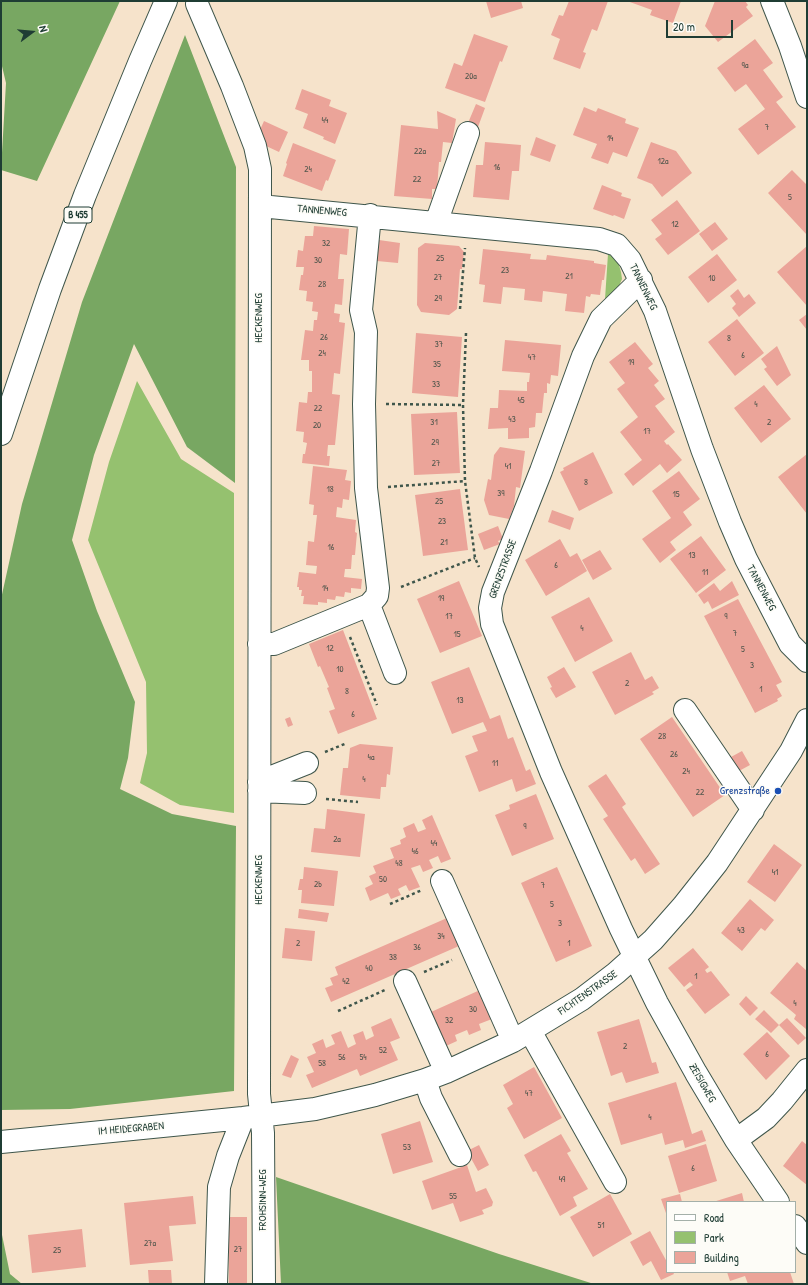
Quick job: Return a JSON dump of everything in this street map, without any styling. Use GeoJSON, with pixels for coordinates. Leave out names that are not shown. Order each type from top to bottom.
{"type":"FeatureCollection","features":[{"type":"Feature","properties":{"kind":"main road","name":"B 455"},"geometry":{"type":"LineString","coordinates":[[1,434],[50,289],[85,195],[166,1]]}},
{"type":"Feature","properties":{"kind":"main road"},"geometry":{"type":"LineString","coordinates":[[772,1],[790,46],[807,98]]}},
{"type":"Feature","properties":{"kind":"main road","name":"HECKENWEG"},"geometry":{"type":"LineString","coordinates":[[197,4],[232,86],[255,146],[260,169],[259,1094],[252,1117]]}},
{"type":"Feature","properties":{"kind":"main road"},"geometry":{"type":"LineString","coordinates":[[436,222],[468,133]]}},
{"type":"Feature","properties":{"kind":"main road","name":"TANNENWEG"},"geometry":{"type":"LineString","coordinates":[[260,206],[370,215],[599,239],[616,245],[624,253],[641,280],[655,311],[702,449],[732,528],[746,559],[790,644],[807,661]]}},
{"type":"Feature","properties":{"kind":"main road"},"geometry":{"type":"LineString","coordinates":[[370,215],[361,310],[366,332],[364,404],[366,488],[378,588],[373,601],[395,673]]}},
{"type":"Feature","properties":{"kind":"main road","name":"GRENZSTRASSE"},"geometry":{"type":"LineString","coordinates":[[635,957],[550,772],[492,624],[490,608],[493,592],[541,471],[583,356],[601,319],[641,280]]}},
{"type":"Feature","properties":{"kind":"main road"},"geometry":{"type":"LineString","coordinates":[[259,644],[274,644],[342,616],[373,601]]}},
{"type":"Feature","properties":{"kind":"main road"},"geometry":{"type":"LineString","coordinates":[[685,710],[753,810]]}},
{"type":"Feature","properties":{"kind":"main road","name":"FICHTENSTRASSE"},"geometry":{"type":"LineString","coordinates":[[252,1117],[314,1109],[375,1095],[425,1080],[446,1072],[521,1036],[582,999],[635,957],[653,940],[683,906],[717,863],[753,810],[800,750],[807,720]]}},
{"type":"Feature","properties":{"kind":"main road"},"geometry":{"type":"LineString","coordinates":[[259,787],[307,763]]}},
{"type":"Feature","properties":{"kind":"main road"},"geometry":{"type":"LineString","coordinates":[[259,787],[305,793]]}},
{"type":"Feature","properties":{"kind":"main road"},"geometry":{"type":"LineString","coordinates":[[442,881],[521,1036],[615,1182]]}},
{"type":"Feature","properties":{"kind":"main road","name":"ZEISIGWEG"},"geometry":{"type":"LineString","coordinates":[[635,957],[669,1024],[736,1140],[777,1201]]}},
{"type":"Feature","properties":{"kind":"main road"},"geometry":{"type":"LineString","coordinates":[[413,977],[446,1072]]}},
{"type":"Feature","properties":{"kind":"main road"},"geometry":{"type":"LineString","coordinates":[[736,1140],[766,1118],[807,1070]]}},
{"type":"Feature","properties":{"kind":"main road"},"geometry":{"type":"LineString","coordinates":[[425,1080],[432,1098],[460,1155]]}},
{"type":"Feature","properties":{"kind":"main road"},"geometry":{"type":"LineString","coordinates":[[216,1284],[219,1187],[228,1156],[252,1117]]}},
{"type":"Feature","properties":{"kind":"main road","name":"IM HEIDEGRABEN"},"geometry":{"type":"LineString","coordinates":[[1,1142],[252,1117]]}},
{"type":"Feature","properties":{"kind":"main road","name":"FROHSINN-WEG"},"geometry":{"type":"LineString","coordinates":[[252,1117],[263,1133],[264,1284]]}},
{"type":"Feature","properties":{"kind":"main road"},"geometry":{"type":"LineString","coordinates":[[796,1227],[807,1243]]}},
{"type":"Feature","properties":{"kind":"path"},"geometry":{"type":"LineString","coordinates":[[460,309],[467,226]]}},
{"type":"Feature","properties":{"kind":"path"},"geometry":{"type":"LineString","coordinates":[[466,333],[463,405],[465,481],[475,558],[487,588],[493,592]]}},
{"type":"Feature","properties":{"kind":"path"},"geometry":{"type":"LineString","coordinates":[[364,404],[463,405]]}},
{"type":"Feature","properties":{"kind":"path"},"geometry":{"type":"LineString","coordinates":[[366,488],[465,481]]}},
{"type":"Feature","properties":{"kind":"path"},"geometry":{"type":"LineString","coordinates":[[373,601],[475,558]]}},
{"type":"Feature","properties":{"kind":"path"},"geometry":{"type":"LineString","coordinates":[[342,616],[377,705]]}},
{"type":"Feature","properties":{"kind":"path"},"geometry":{"type":"LineString","coordinates":[[305,793],[308,797],[358,802]]}},
{"type":"Feature","properties":{"kind":"path"},"geometry":{"type":"LineString","coordinates":[[390,904],[420,891]]}},
{"type":"Feature","properties":{"kind":"path"},"geometry":{"type":"LineString","coordinates":[[413,977],[443,964]]}},
{"type":"Feature","properties":{"kind":"path"},"geometry":{"type":"LineString","coordinates":[[338,1011],[372,996]]}},
{"type":"Feature","properties":{"kind":"green space"},"geometry":{"type":"Polygon","coordinates":[[[1,1],[120,1],[37,181],[1,170],[6,83],[1,62],[1,1]]]}},
{"type":"Feature","properties":{"kind":"green space"},"geometry":{"type":"Polygon","coordinates":[[[185,35],[236,167],[235,483],[187,447],[134,344],[94,455],[72,540],[97,611],[135,702],[128,758],[120,789],[172,814],[236,826],[234,1091],[70,1109],[1,1110],[1,599],[22,504],[82,302],[185,35]]]}},
{"type":"Feature","properties":{"kind":"green space"},"geometry":{"type":"Polygon","coordinates":[[[608,254],[615,258],[619,265],[622,279],[619,286],[605,299],[608,254]]]}},
{"type":"Feature","properties":{"kind":"green space"},"geometry":{"type":"Polygon","coordinates":[[[137,381],[181,459],[234,493],[234,813],[180,805],[140,783],[147,753],[146,682],[88,540],[109,462],[137,381]]]}},
{"type":"Feature","properties":{"kind":"green space"},"geometry":{"type":"Polygon","coordinates":[[[276,1177],[499,1254],[594,1284],[281,1284],[276,1177]]]}},
{"type":"Feature","properties":{"kind":"green space"},"geometry":{"type":"Polygon","coordinates":[[[1,1230],[10,1274],[22,1284],[1,1284],[1,1230]]]}},
{"type":"Feature","properties":{"kind":"building"},"geometry":{"type":"Polygon","coordinates":[[[486,1],[521,1],[523,8],[491,18],[486,1]]]}},
{"type":"Feature","properties":{"kind":"building"},"geometry":{"type":"Polygon","coordinates":[[[569,1],[608,1],[597,31],[592,29],[583,52],[586,53],[580,69],[553,59],[560,39],[551,35],[559,15],[563,16],[569,1]]]}},
{"type":"Feature","properties":{"kind":"building"},"geometry":{"type":"Polygon","coordinates":[[[627,1],[681,1],[673,23],[650,15],[652,10],[627,1]]]}},
{"type":"Feature","properties":{"kind":"building"},"geometry":{"type":"Polygon","coordinates":[[[715,1],[745,1],[748,5],[746,7],[753,16],[718,42],[705,26],[715,1]]]}},
{"type":"Feature","properties":{"kind":"building"},"geometry":{"type":"Polygon","coordinates":[[[474,34],[508,46],[502,62],[500,61],[485,102],[445,88],[454,63],[462,66],[474,34]]]}},
{"type":"Feature","properties":{"kind":"building"},"geometry":{"type":"Polygon","coordinates":[[[755,39],[773,63],[763,70],[783,97],[776,102],[796,127],[758,155],[738,129],[765,109],[746,84],[735,92],[717,68],[755,39]]]}},
{"type":"Feature","properties":{"kind":"building"},"geometry":{"type":"Polygon","coordinates":[[[302,89],[331,100],[329,106],[347,113],[335,144],[323,139],[324,137],[303,128],[308,114],[295,109],[302,89]]]}},
{"type":"Feature","properties":{"kind":"building"},"geometry":{"type":"Polygon","coordinates":[[[476,104],[485,108],[478,127],[468,123],[476,104]]]}},
{"type":"Feature","properties":{"kind":"building"},"geometry":{"type":"Polygon","coordinates":[[[584,107],[596,112],[598,108],[626,119],[625,123],[639,128],[627,157],[613,152],[608,164],[591,158],[597,144],[573,135],[584,107]]]}},
{"type":"Feature","properties":{"kind":"building"},"geometry":{"type":"Polygon","coordinates":[[[437,111],[456,119],[452,143],[443,142],[441,162],[439,162],[437,189],[432,189],[432,199],[394,196],[401,125],[438,129],[437,111]]]}},
{"type":"Feature","properties":{"kind":"building"},"geometry":{"type":"Polygon","coordinates":[[[264,121],[288,132],[279,152],[264,145],[260,130],[264,121]]]}},
{"type":"Feature","properties":{"kind":"building"},"geometry":{"type":"Polygon","coordinates":[[[536,137],[556,145],[550,162],[530,155],[536,137]]]}},
{"type":"Feature","properties":{"kind":"building"},"geometry":{"type":"Polygon","coordinates":[[[485,142],[521,145],[519,171],[512,171],[509,200],[473,197],[476,165],[483,165],[485,142]]]}},
{"type":"Feature","properties":{"kind":"building"},"geometry":{"type":"Polygon","coordinates":[[[651,142],[676,151],[692,173],[662,197],[652,184],[637,178],[651,142]]]}},
{"type":"Feature","properties":{"kind":"building"},"geometry":{"type":"Polygon","coordinates":[[[293,143],[336,160],[328,181],[326,180],[322,191],[283,176],[293,143]]]}},
{"type":"Feature","properties":{"kind":"building"},"geometry":{"type":"Polygon","coordinates":[[[792,170],[807,185],[807,235],[768,193],[792,170]]]}},
{"type":"Feature","properties":{"kind":"building"},"geometry":{"type":"Polygon","coordinates":[[[602,185],[622,193],[621,196],[631,199],[624,219],[593,209],[602,185]]]}},
{"type":"Feature","properties":{"kind":"building"},"geometry":{"type":"Polygon","coordinates":[[[677,200],[700,231],[668,255],[655,239],[662,234],[651,220],[677,200]]]}},
{"type":"Feature","properties":{"kind":"building"},"geometry":{"type":"Polygon","coordinates":[[[715,222],[728,239],[712,251],[699,234],[715,222]]]}},
{"type":"Feature","properties":{"kind":"building"},"geometry":{"type":"Polygon","coordinates":[[[314,226],[349,229],[347,255],[340,254],[338,279],[344,279],[342,305],[335,304],[334,313],[340,314],[339,322],[345,323],[340,374],[334,373],[332,394],[340,395],[335,445],[328,445],[327,456],[330,456],[329,466],[302,463],[303,454],[305,454],[307,443],[303,442],[304,432],[296,431],[299,402],[307,403],[308,392],[312,392],[312,371],[309,371],[309,360],[301,360],[305,330],[313,331],[314,320],[317,320],[318,312],[312,311],[313,302],[306,301],[307,291],[299,290],[301,275],[303,275],[304,267],[296,267],[298,250],[303,251],[305,236],[313,236],[314,226]]]}},
{"type":"Feature","properties":{"kind":"building"},"geometry":{"type":"Polygon","coordinates":[[[379,240],[400,243],[398,263],[377,261],[379,240]]]}},
{"type":"Feature","properties":{"kind":"building"},"geometry":{"type":"Polygon","coordinates":[[[425,243],[459,246],[464,252],[462,269],[460,269],[457,309],[449,315],[421,312],[417,305],[418,248],[425,243]]]}},
{"type":"Feature","properties":{"kind":"building"},"geometry":{"type":"Polygon","coordinates":[[[807,246],[807,306],[777,272],[807,246]]]}},
{"type":"Feature","properties":{"kind":"building"},"geometry":{"type":"Polygon","coordinates":[[[483,249],[531,254],[530,259],[546,260],[547,255],[594,261],[594,263],[606,265],[600,295],[591,294],[590,297],[586,296],[584,313],[565,311],[567,294],[543,291],[542,302],[524,300],[525,289],[503,287],[501,304],[483,302],[485,285],[479,284],[483,249]]]}},
{"type":"Feature","properties":{"kind":"building"},"geometry":{"type":"Polygon","coordinates":[[[717,254],[737,280],[708,303],[688,277],[717,254]]]}},
{"type":"Feature","properties":{"kind":"building"},"geometry":{"type":"Polygon","coordinates":[[[738,289],[744,298],[749,294],[756,303],[739,317],[732,308],[736,304],[730,296],[738,289]]]}},
{"type":"Feature","properties":{"kind":"building"},"geometry":{"type":"Polygon","coordinates":[[[807,314],[807,330],[799,320],[807,314]]]}},
{"type":"Feature","properties":{"kind":"building"},"geometry":{"type":"Polygon","coordinates":[[[737,319],[764,353],[735,376],[708,342],[737,319]]]}},
{"type":"Feature","properties":{"kind":"building"},"geometry":{"type":"Polygon","coordinates":[[[416,333],[462,337],[458,397],[412,393],[416,333]]]}},
{"type":"Feature","properties":{"kind":"building"},"geometry":{"type":"Polygon","coordinates":[[[505,340],[561,345],[558,376],[551,375],[550,384],[547,383],[547,393],[544,393],[542,413],[536,413],[535,427],[529,428],[529,438],[508,439],[508,428],[488,429],[490,408],[498,408],[499,390],[527,391],[527,382],[529,382],[530,373],[502,371],[505,340]]]}},
{"type":"Feature","properties":{"kind":"building"},"geometry":{"type":"Polygon","coordinates":[[[635,342],[653,364],[648,368],[659,381],[654,385],[665,399],[655,406],[675,432],[664,441],[682,460],[667,473],[660,464],[633,486],[624,474],[642,460],[620,432],[638,417],[617,389],[625,383],[609,362],[635,342]]]}},
{"type":"Feature","properties":{"kind":"building"},"geometry":{"type":"Polygon","coordinates":[[[777,346],[791,375],[777,386],[764,369],[767,367],[761,359],[777,346]]]}},
{"type":"Feature","properties":{"kind":"building"},"geometry":{"type":"Polygon","coordinates":[[[764,385],[791,419],[761,443],[734,408],[764,385]]]}},
{"type":"Feature","properties":{"kind":"building"},"geometry":{"type":"Polygon","coordinates":[[[457,412],[460,473],[414,475],[411,414],[457,412]]]}},
{"type":"Feature","properties":{"kind":"building"},"geometry":{"type":"Polygon","coordinates":[[[500,447],[525,451],[520,488],[516,487],[514,506],[509,519],[489,515],[484,500],[488,479],[491,480],[494,455],[500,447]]]}},
{"type":"Feature","properties":{"kind":"building"},"geometry":{"type":"Polygon","coordinates":[[[593,452],[613,493],[579,511],[560,472],[564,470],[563,468],[593,452]]]}},
{"type":"Feature","properties":{"kind":"building"},"geometry":{"type":"Polygon","coordinates":[[[807,454],[807,514],[778,477],[807,454]]]}},
{"type":"Feature","properties":{"kind":"building"},"geometry":{"type":"Polygon","coordinates":[[[313,466],[347,470],[345,480],[351,481],[349,500],[343,499],[342,508],[337,507],[336,517],[356,520],[355,532],[357,533],[355,555],[352,555],[351,569],[345,569],[344,577],[362,579],[361,589],[351,588],[351,593],[345,592],[344,597],[336,596],[335,600],[327,599],[327,603],[318,602],[318,605],[303,604],[304,596],[301,596],[302,590],[299,590],[299,587],[297,587],[299,572],[316,574],[317,566],[306,565],[308,541],[314,542],[317,515],[313,515],[314,505],[309,504],[313,466]]]}},
{"type":"Feature","properties":{"kind":"building"},"geometry":{"type":"Polygon","coordinates":[[[679,471],[700,499],[683,512],[692,525],[670,542],[676,550],[660,563],[642,539],[671,518],[652,491],[679,471]]]}},
{"type":"Feature","properties":{"kind":"building"},"geometry":{"type":"Polygon","coordinates":[[[460,489],[468,550],[423,556],[415,495],[460,489]]]}},
{"type":"Feature","properties":{"kind":"building"},"geometry":{"type":"Polygon","coordinates":[[[552,510],[574,518],[570,530],[548,522],[552,510]]]}},
{"type":"Feature","properties":{"kind":"building"},"geometry":{"type":"Polygon","coordinates":[[[498,526],[503,539],[498,541],[500,544],[484,550],[478,534],[498,526]]]}},
{"type":"Feature","properties":{"kind":"building"},"geometry":{"type":"Polygon","coordinates":[[[701,536],[726,570],[696,593],[670,559],[701,536]]]}},
{"type":"Feature","properties":{"kind":"building"},"geometry":{"type":"Polygon","coordinates":[[[560,539],[570,557],[577,553],[587,571],[546,596],[525,560],[560,539]]]}},
{"type":"Feature","properties":{"kind":"building"},"geometry":{"type":"Polygon","coordinates":[[[600,550],[612,569],[593,580],[582,560],[600,550]]]}},
{"type":"Feature","properties":{"kind":"building"},"geometry":{"type":"Polygon","coordinates":[[[459,581],[482,636],[440,653],[417,599],[459,581]]]}},
{"type":"Feature","properties":{"kind":"building"},"geometry":{"type":"Polygon","coordinates":[[[732,581],[739,595],[712,609],[708,601],[704,604],[698,595],[714,583],[720,591],[732,581]]]}},
{"type":"Feature","properties":{"kind":"building"},"geometry":{"type":"Polygon","coordinates":[[[589,597],[613,641],[575,662],[551,617],[589,597]]]}},
{"type":"Feature","properties":{"kind":"building"},"geometry":{"type":"Polygon","coordinates":[[[738,599],[782,682],[776,685],[782,696],[777,699],[778,701],[755,713],[704,616],[738,599]]]}},
{"type":"Feature","properties":{"kind":"building"},"geometry":{"type":"Polygon","coordinates":[[[343,630],[377,719],[338,734],[329,711],[335,709],[327,688],[329,687],[320,666],[318,667],[309,644],[343,630]]]}},
{"type":"Feature","properties":{"kind":"building"},"geometry":{"type":"Polygon","coordinates":[[[631,652],[645,680],[652,676],[659,688],[652,692],[654,694],[615,715],[592,672],[631,652]]]}},
{"type":"Feature","properties":{"kind":"building"},"geometry":{"type":"Polygon","coordinates":[[[469,667],[490,719],[500,715],[508,739],[513,737],[526,771],[530,769],[536,784],[516,792],[512,779],[479,792],[465,756],[478,751],[472,736],[487,731],[483,722],[452,734],[431,682],[469,667]]]}},
{"type":"Feature","properties":{"kind":"building"},"geometry":{"type":"Polygon","coordinates":[[[564,667],[576,687],[556,698],[550,688],[552,687],[547,677],[564,667]]]}},
{"type":"Feature","properties":{"kind":"building"},"geometry":{"type":"Polygon","coordinates":[[[290,717],[293,725],[288,727],[285,719],[290,717]]]}},
{"type":"Feature","properties":{"kind":"building"},"geometry":{"type":"Polygon","coordinates":[[[672,717],[725,795],[693,817],[640,739],[672,717]]]}},
{"type":"Feature","properties":{"kind":"building"},"geometry":{"type":"Polygon","coordinates":[[[360,744],[393,747],[390,775],[387,774],[386,787],[381,787],[380,799],[340,795],[343,768],[348,768],[350,748],[360,744]]]}},
{"type":"Feature","properties":{"kind":"building"},"geometry":{"type":"Polygon","coordinates":[[[742,751],[750,765],[739,771],[731,757],[742,751]]]}},
{"type":"Feature","properties":{"kind":"building"},"geometry":{"type":"Polygon","coordinates":[[[606,774],[626,804],[622,807],[660,864],[645,874],[635,858],[631,861],[603,819],[608,816],[588,786],[606,774]]]}},
{"type":"Feature","properties":{"kind":"building"},"geometry":{"type":"Polygon","coordinates":[[[536,794],[554,839],[512,856],[495,815],[510,809],[509,805],[536,794]]]}},
{"type":"Feature","properties":{"kind":"building"},"geometry":{"type":"Polygon","coordinates":[[[327,809],[365,814],[360,857],[311,852],[314,828],[325,829],[327,809]]]}},
{"type":"Feature","properties":{"kind":"building"},"geometry":{"type":"Polygon","coordinates":[[[432,815],[451,859],[441,863],[438,856],[429,860],[433,868],[423,872],[420,865],[411,868],[420,887],[409,891],[406,885],[398,889],[401,895],[391,899],[388,893],[370,901],[365,888],[373,884],[369,876],[376,873],[373,866],[394,858],[390,848],[401,844],[400,840],[406,837],[403,828],[414,823],[418,832],[426,829],[422,820],[432,815]]]}},
{"type":"Feature","properties":{"kind":"building"},"geometry":{"type":"Polygon","coordinates":[[[774,844],[802,865],[775,902],[747,882],[774,844]]]}},
{"type":"Feature","properties":{"kind":"building"},"geometry":{"type":"Polygon","coordinates":[[[304,867],[338,871],[334,906],[301,903],[302,890],[298,890],[300,879],[303,879],[304,867]]]}},
{"type":"Feature","properties":{"kind":"building"},"geometry":{"type":"Polygon","coordinates":[[[557,867],[592,946],[556,962],[521,883],[557,867]]]}},
{"type":"Feature","properties":{"kind":"building"},"geometry":{"type":"Polygon","coordinates":[[[750,899],[774,920],[765,931],[761,928],[742,951],[721,933],[750,899]]]}},
{"type":"Feature","properties":{"kind":"building"},"geometry":{"type":"Polygon","coordinates":[[[299,909],[329,913],[327,922],[298,918],[299,909]]]}},
{"type":"Feature","properties":{"kind":"building"},"geometry":{"type":"Polygon","coordinates":[[[447,918],[459,946],[331,1002],[325,988],[333,985],[330,978],[338,975],[335,967],[447,918]]]}},
{"type":"Feature","properties":{"kind":"building"},"geometry":{"type":"Polygon","coordinates":[[[285,928],[315,931],[312,961],[282,958],[285,928]]]}},
{"type":"Feature","properties":{"kind":"building"},"geometry":{"type":"Polygon","coordinates":[[[693,948],[709,967],[705,970],[707,973],[711,971],[730,995],[705,1014],[686,990],[693,985],[690,982],[684,987],[668,968],[693,948]]]}},
{"type":"Feature","properties":{"kind":"building"},"geometry":{"type":"Polygon","coordinates":[[[797,962],[807,971],[806,1029],[794,1019],[796,1015],[770,993],[797,962]]]}},
{"type":"Feature","properties":{"kind":"building"},"geometry":{"type":"Polygon","coordinates":[[[480,990],[492,1019],[479,1024],[481,1030],[469,1035],[467,1030],[455,1035],[457,1041],[446,1046],[431,1012],[480,990]]]}},
{"type":"Feature","properties":{"kind":"building"},"geometry":{"type":"Polygon","coordinates":[[[746,996],[758,1008],[750,1016],[739,1004],[746,996]]]}},
{"type":"Feature","properties":{"kind":"building"},"geometry":{"type":"Polygon","coordinates":[[[764,1010],[779,1025],[771,1033],[755,1019],[764,1010]]]}},
{"type":"Feature","properties":{"kind":"building"},"geometry":{"type":"Polygon","coordinates":[[[391,1018],[400,1038],[390,1042],[398,1060],[360,1076],[357,1069],[312,1088],[306,1075],[314,1072],[307,1057],[316,1053],[312,1044],[323,1039],[326,1048],[335,1044],[331,1035],[341,1031],[348,1048],[356,1044],[353,1035],[363,1031],[366,1040],[374,1036],[371,1027],[391,1018]]]}},
{"type":"Feature","properties":{"kind":"building"},"geometry":{"type":"Polygon","coordinates":[[[787,1018],[806,1038],[798,1045],[779,1025],[787,1018]]]}},
{"type":"Feature","properties":{"kind":"building"},"geometry":{"type":"Polygon","coordinates":[[[639,1019],[652,1063],[656,1062],[659,1073],[626,1083],[622,1072],[611,1076],[597,1032],[639,1019]]]}},
{"type":"Feature","properties":{"kind":"building"},"geometry":{"type":"Polygon","coordinates":[[[767,1032],[790,1056],[766,1080],[743,1054],[767,1032]]]}},
{"type":"Feature","properties":{"kind":"building"},"geometry":{"type":"Polygon","coordinates":[[[291,1055],[299,1059],[291,1078],[282,1075],[291,1055]]]}},
{"type":"Feature","properties":{"kind":"building"},"geometry":{"type":"Polygon","coordinates":[[[534,1067],[562,1118],[524,1139],[507,1108],[513,1104],[503,1085],[534,1067]]]}},
{"type":"Feature","properties":{"kind":"building"},"geometry":{"type":"Polygon","coordinates":[[[676,1082],[692,1134],[702,1130],[706,1141],[685,1148],[683,1140],[665,1145],[662,1133],[621,1145],[608,1103],[676,1082]]]}},
{"type":"Feature","properties":{"kind":"building"},"geometry":{"type":"Polygon","coordinates":[[[420,1121],[433,1162],[393,1174],[381,1134],[420,1121]]]}},
{"type":"Feature","properties":{"kind":"building"},"geometry":{"type":"Polygon","coordinates":[[[561,1134],[571,1151],[567,1153],[588,1189],[573,1197],[577,1206],[560,1216],[536,1171],[533,1172],[524,1155],[561,1134]]]}},
{"type":"Feature","properties":{"kind":"building"},"geometry":{"type":"Polygon","coordinates":[[[802,1141],[807,1145],[807,1185],[783,1166],[802,1141]]]}},
{"type":"Feature","properties":{"kind":"building"},"geometry":{"type":"Polygon","coordinates":[[[706,1144],[717,1181],[679,1193],[668,1156],[706,1144]]]}},
{"type":"Feature","properties":{"kind":"building"},"geometry":{"type":"Polygon","coordinates":[[[479,1145],[489,1165],[478,1171],[467,1151],[479,1145]]]}},
{"type":"Feature","properties":{"kind":"building"},"geometry":{"type":"Polygon","coordinates":[[[467,1165],[476,1192],[486,1188],[493,1202],[492,1206],[482,1210],[484,1214],[460,1222],[453,1203],[432,1210],[422,1181],[467,1165]]]}},
{"type":"Feature","properties":{"kind":"building"},"geometry":{"type":"Polygon","coordinates":[[[742,1193],[744,1201],[716,1201],[742,1193]]]}},
{"type":"Feature","properties":{"kind":"building"},"geometry":{"type":"Polygon","coordinates":[[[610,1194],[632,1234],[593,1257],[570,1217],[610,1194]]]}},
{"type":"Feature","properties":{"kind":"building"},"geometry":{"type":"Polygon","coordinates":[[[680,1194],[682,1201],[666,1201],[666,1213],[661,1199],[680,1194]]]}},
{"type":"Feature","properties":{"kind":"building"},"geometry":{"type":"Polygon","coordinates":[[[193,1196],[196,1224],[169,1226],[173,1261],[130,1265],[124,1203],[193,1196]]]}},
{"type":"Feature","properties":{"kind":"building"},"geometry":{"type":"Polygon","coordinates":[[[229,1217],[247,1217],[247,1284],[229,1284],[229,1217]]]}},
{"type":"Feature","properties":{"kind":"building"},"geometry":{"type":"Polygon","coordinates":[[[82,1229],[86,1267],[32,1273],[28,1235],[82,1229]]]}},
{"type":"Feature","properties":{"kind":"building"},"geometry":{"type":"Polygon","coordinates":[[[650,1231],[666,1260],[666,1273],[674,1274],[661,1280],[651,1261],[643,1266],[630,1242],[650,1231]]]}},
{"type":"Feature","properties":{"kind":"building"},"geometry":{"type":"Polygon","coordinates":[[[148,1270],[171,1270],[172,1284],[149,1284],[148,1270]]]}},
{"type":"Feature","properties":{"kind":"building"},"geometry":{"type":"Polygon","coordinates":[[[727,1273],[790,1273],[794,1284],[748,1284],[745,1276],[730,1281],[727,1273]]]}},
{"type":"Feature","properties":{"kind":"place","name":"Grenzstraße"},"geometry":{"type":"Point","coordinates":[778,791]}}]}
